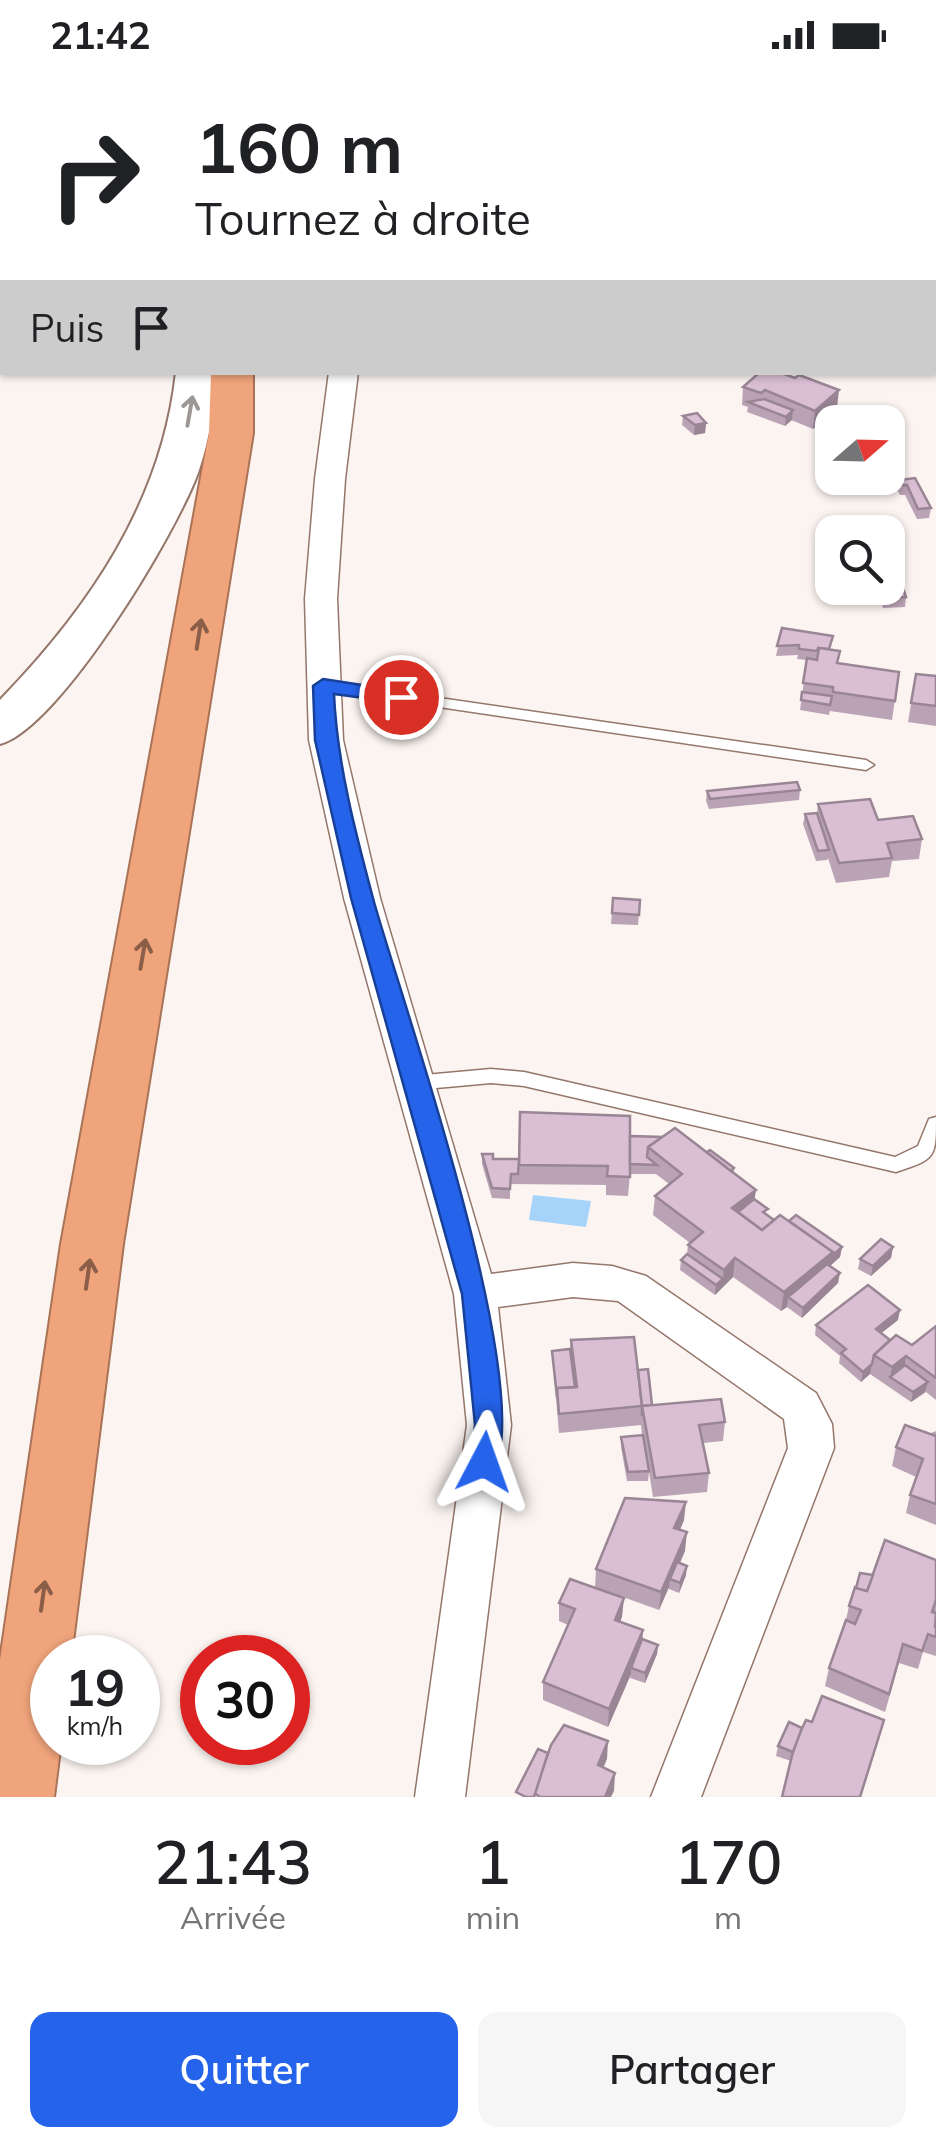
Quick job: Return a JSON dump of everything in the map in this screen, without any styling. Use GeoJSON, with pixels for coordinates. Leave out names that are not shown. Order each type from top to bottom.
{"type":"FeatureCollection","features":[{"type":"Feature","properties":{"kind":"highway"},"geometry":{"type":"LineString","coordinates":[[17,1797],[92,1244],[231,433],[232,375]]}},
{"type":"Feature","properties":{"kind":"main road"},"geometry":{"type":"LineString","coordinates":[[0,728],[109,560],[132,509],[151,447],[161,375]]}},
{"type":"Feature","properties":{"kind":"main road"},"geometry":{"type":"LineString","coordinates":[[0,728],[48,681],[99,618],[122,581],[165,497],[178,460],[195,375]]}},
{"type":"Feature","properties":{"kind":"street"},"geometry":{"type":"LineString","coordinates":[[344,375],[322,579],[326,740],[362,898],[475,1294],[489,1425],[440,1797]]}},
{"type":"Feature","properties":{"kind":"street"},"geometry":{"type":"LineString","coordinates":[[475,1294],[578,1278],[608,1279],[631,1288],[800,1406],[810,1424],[811,1448],[676,1797]]}},
{"type":"Feature","properties":{"kind":"lane"},"geometry":{"type":"LineString","coordinates":[[323,686],[866,765]]}},
{"type":"Feature","properties":{"kind":"lane"},"geometry":{"type":"LineString","coordinates":[[414,1083],[491,1076],[524,1079],[896,1164],[926,1151],[936,1124]]}},
{"type":"Feature","properties":{"kind":"water"},"geometry":{"type":"Polygon","coordinates":[[[533,1195],[591,1201],[586,1227],[529,1220],[533,1195]]]}},
{"type":"Feature","properties":{"kind":"building"},"geometry":{"type":"Polygon","coordinates":[[[757,375],[799,375],[839,390],[822,405],[815,405],[815,411],[765,390],[761,393],[743,387],[757,375]]]}},
{"type":"Feature","properties":{"kind":"building"},"geometry":{"type":"Polygon","coordinates":[[[764,399],[793,410],[786,417],[748,402],[764,399]]]}},
{"type":"Feature","properties":{"kind":"building"},"geometry":{"type":"Polygon","coordinates":[[[697,413],[706,423],[695,425],[683,416],[697,413]]]}},
{"type":"Feature","properties":{"kind":"building"},"geometry":{"type":"Polygon","coordinates":[[[915,478],[931,508],[918,509],[905,479],[915,478]]]}},
{"type":"Feature","properties":{"kind":"building"},"geometry":{"type":"Polygon","coordinates":[[[782,628],[833,636],[829,649],[777,646],[782,628]]]}},
{"type":"Feature","properties":{"kind":"building"},"geometry":{"type":"Polygon","coordinates":[[[819,648],[840,651],[837,663],[899,672],[895,701],[833,692],[833,687],[803,683],[807,658],[817,660],[819,648]]]}},
{"type":"Feature","properties":{"kind":"building"},"geometry":{"type":"Polygon","coordinates":[[[916,674],[936,676],[936,706],[911,703],[916,674]]]}},
{"type":"Feature","properties":{"kind":"building"},"geometry":{"type":"Polygon","coordinates":[[[802,692],[832,696],[830,705],[801,700],[802,692]]]}},
{"type":"Feature","properties":{"kind":"building"},"geometry":{"type":"Polygon","coordinates":[[[797,782],[800,790],[710,799],[707,791],[797,782]]]}},
{"type":"Feature","properties":{"kind":"building"},"geometry":{"type":"Polygon","coordinates":[[[870,799],[878,820],[913,816],[922,839],[887,843],[892,858],[839,863],[818,804],[870,799]]]}},
{"type":"Feature","properties":{"kind":"building"},"geometry":{"type":"Polygon","coordinates":[[[817,813],[829,850],[818,851],[805,814],[817,813]]]}},
{"type":"Feature","properties":{"kind":"building"},"geometry":{"type":"Polygon","coordinates":[[[613,898],[640,900],[639,915],[612,913],[613,898]]]}},
{"type":"Feature","properties":{"kind":"building"},"geometry":{"type":"Polygon","coordinates":[[[520,1112],[630,1116],[630,1177],[607,1176],[608,1166],[519,1165],[520,1112]]]}},
{"type":"Feature","properties":{"kind":"building"},"geometry":{"type":"Polygon","coordinates":[[[675,1128],[756,1190],[732,1208],[762,1230],[780,1215],[833,1252],[784,1292],[735,1258],[724,1270],[688,1245],[703,1232],[655,1196],[682,1174],[648,1147],[675,1128]]]}},
{"type":"Feature","properties":{"kind":"building"},"geometry":{"type":"Polygon","coordinates":[[[630,1136],[662,1137],[648,1147],[647,1157],[657,1165],[630,1164],[630,1136]]]}},
{"type":"Feature","properties":{"kind":"building"},"geometry":{"type":"Polygon","coordinates":[[[710,1150],[734,1168],[731,1171],[707,1152],[710,1150]]]}},
{"type":"Feature","properties":{"kind":"building"},"geometry":{"type":"Polygon","coordinates":[[[482,1154],[493,1154],[493,1159],[519,1159],[518,1174],[511,1174],[510,1189],[492,1188],[482,1154]]]}},
{"type":"Feature","properties":{"kind":"building"},"geometry":{"type":"Polygon","coordinates":[[[754,1199],[768,1209],[763,1212],[774,1220],[762,1230],[738,1212],[754,1199]]]}},
{"type":"Feature","properties":{"kind":"building"},"geometry":{"type":"Polygon","coordinates":[[[796,1215],[842,1247],[832,1256],[833,1252],[789,1221],[796,1215]]]}},
{"type":"Feature","properties":{"kind":"building"},"geometry":{"type":"Polygon","coordinates":[[[881,1239],[893,1247],[873,1266],[860,1259],[881,1239]]]}},
{"type":"Feature","properties":{"kind":"building"},"geometry":{"type":"Polygon","coordinates":[[[687,1254],[723,1279],[716,1285],[681,1260],[687,1254]]]}},
{"type":"Feature","properties":{"kind":"building"},"geometry":{"type":"Polygon","coordinates":[[[827,1264],[840,1273],[803,1308],[788,1297],[827,1264]]]}},
{"type":"Feature","properties":{"kind":"building"},"geometry":{"type":"Polygon","coordinates":[[[868,1285],[900,1310],[876,1329],[890,1340],[863,1372],[841,1353],[846,1349],[816,1325],[868,1285]]]}},
{"type":"Feature","properties":{"kind":"building"},"geometry":{"type":"Polygon","coordinates":[[[936,1326],[936,1378],[906,1356],[892,1367],[874,1355],[896,1335],[912,1345],[936,1326]]]}},
{"type":"Feature","properties":{"kind":"building"},"geometry":{"type":"Polygon","coordinates":[[[634,1337],[642,1406],[559,1414],[557,1388],[577,1387],[571,1340],[634,1337]]]}},
{"type":"Feature","properties":{"kind":"building"},"geometry":{"type":"Polygon","coordinates":[[[570,1349],[575,1387],[557,1388],[557,1397],[552,1351],[570,1349]]]}},
{"type":"Feature","properties":{"kind":"building"},"geometry":{"type":"Polygon","coordinates":[[[905,1365],[928,1382],[913,1392],[890,1377],[905,1365]]]}},
{"type":"Feature","properties":{"kind":"building"},"geometry":{"type":"Polygon","coordinates":[[[648,1369],[652,1405],[642,1406],[638,1370],[648,1369]]]}},
{"type":"Feature","properties":{"kind":"building"},"geometry":{"type":"Polygon","coordinates":[[[721,1399],[725,1422],[699,1425],[709,1473],[655,1478],[642,1406],[721,1399]]]}},
{"type":"Feature","properties":{"kind":"building"},"geometry":{"type":"Polygon","coordinates":[[[905,1425],[936,1436],[936,1504],[910,1495],[923,1459],[896,1447],[905,1425]]]}},
{"type":"Feature","properties":{"kind":"building"},"geometry":{"type":"Polygon","coordinates":[[[643,1435],[649,1471],[628,1472],[621,1437],[643,1435]]]}},
{"type":"Feature","properties":{"kind":"building"},"geometry":{"type":"Polygon","coordinates":[[[625,1498],[686,1502],[674,1528],[687,1532],[661,1592],[596,1569],[625,1498]]]}},
{"type":"Feature","properties":{"kind":"building"},"geometry":{"type":"Polygon","coordinates":[[[885,1540],[936,1560],[936,1600],[932,1612],[936,1613],[936,1637],[928,1634],[922,1651],[903,1644],[889,1694],[829,1668],[846,1620],[855,1624],[861,1610],[849,1606],[855,1587],[867,1591],[885,1540]]]}},
{"type":"Feature","properties":{"kind":"building"},"geometry":{"type":"Polygon","coordinates":[[[677,1562],[687,1566],[680,1583],[670,1579],[677,1562]]]}},
{"type":"Feature","properties":{"kind":"building"},"geometry":{"type":"Polygon","coordinates":[[[860,1573],[873,1575],[867,1591],[856,1588],[860,1573]]]}},
{"type":"Feature","properties":{"kind":"building"},"geometry":{"type":"Polygon","coordinates":[[[570,1579],[624,1598],[615,1620],[643,1630],[609,1709],[543,1682],[575,1609],[559,1603],[570,1579]]]}},
{"type":"Feature","properties":{"kind":"building"},"geometry":{"type":"Polygon","coordinates":[[[642,1639],[658,1645],[645,1673],[631,1668],[642,1639]]]}},
{"type":"Feature","properties":{"kind":"building"},"geometry":{"type":"Polygon","coordinates":[[[822,1696],[884,1720],[860,1797],[782,1797],[795,1743],[806,1720],[812,1722],[822,1696]]]}},
{"type":"Feature","properties":{"kind":"building"},"geometry":{"type":"Polygon","coordinates":[[[789,1722],[802,1728],[793,1752],[778,1746],[789,1722]]]}},
{"type":"Feature","properties":{"kind":"building"},"geometry":{"type":"Polygon","coordinates":[[[564,1725],[608,1741],[598,1765],[615,1773],[605,1797],[540,1797],[534,1793],[551,1745],[564,1725]]]}},
{"type":"Feature","properties":{"kind":"building"},"geometry":{"type":"Polygon","coordinates":[[[538,1749],[548,1753],[534,1797],[526,1797],[516,1792],[538,1749]]]}},
{"type":"Feature","properties":{"kind":"route"},"geometry":{"type":"LineString","coordinates":[[401,697],[323,686],[326,740],[362,898],[475,1294],[489,1425],[484,1462]]}}]}
